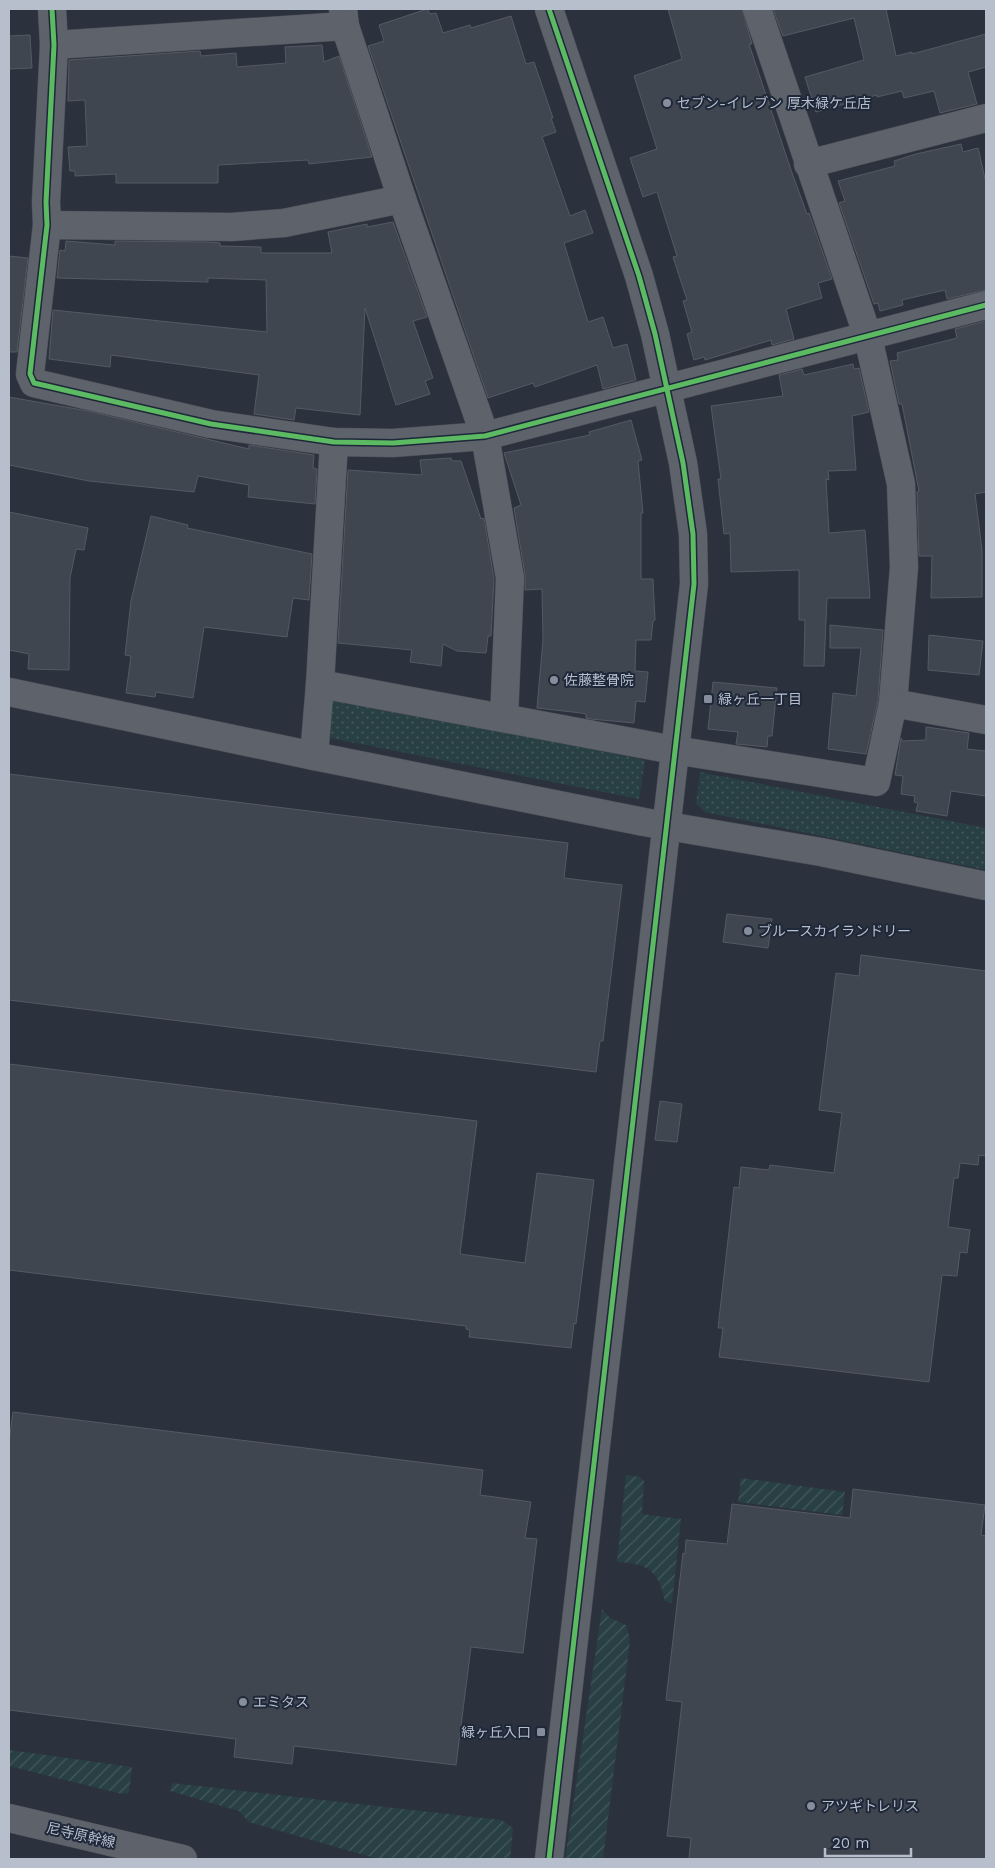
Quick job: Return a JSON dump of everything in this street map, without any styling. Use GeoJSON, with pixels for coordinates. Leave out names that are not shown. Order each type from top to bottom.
{"type":"FeatureCollection","features":[{"type":"Feature","properties":{"kind":"street"},"geometry":{"type":"LineString","coordinates":[[52,9],[54,45],[46,202],[47,225],[30,374],[34,383],[211,424],[334,442],[393,443],[484,436],[986,305]]}},
{"type":"Feature","properties":{"kind":"street"},"geometry":{"type":"LineString","coordinates":[[549,9],[639,276],[668,389],[683,462],[693,534],[694,584],[549,1859]]}},
{"type":"Feature","properties":{"kind":"street"},"geometry":{"type":"LineString","coordinates":[[320,684],[674,750],[876,782],[893,703],[904,567],[901,484],[868,337],[757,9]]}},
{"type":"Feature","properties":{"kind":"street"},"geometry":{"type":"LineString","coordinates":[[54,45],[344,17],[402,199],[484,436],[510,578],[504,718]]}},
{"type":"Feature","properties":{"kind":"street"},"geometry":{"type":"LineString","coordinates":[[808,164],[986,118]]}},
{"type":"Feature","properties":{"kind":"street"},"geometry":{"type":"LineString","coordinates":[[47,225],[232,227],[284,224],[402,199]]}},
{"type":"Feature","properties":{"kind":"street"},"geometry":{"type":"LineString","coordinates":[[314,756],[334,442]]}},
{"type":"Feature","properties":{"kind":"street"},"geometry":{"type":"LineString","coordinates":[[9,692],[314,756],[667,826],[822,852],[986,886]]}},
{"type":"Feature","properties":{"kind":"street"},"geometry":{"type":"LineString","coordinates":[[893,703],[986,720]]}},
{"type":"Feature","properties":{"kind":"street","name":"尼寺原幹線"},"geometry":{"type":"LineString","coordinates":[[9,1818],[183,1859]]}},
{"type":"Feature","properties":{"kind":"green space"},"geometry":{"type":"Polygon","coordinates":[[[336,696],[645,760],[639,799],[325,737],[325,704],[336,696]]]}},
{"type":"Feature","properties":{"kind":"green space"},"geometry":{"type":"Polygon","coordinates":[[[700,772],[986,828],[986,870],[705,812],[696,804],[700,772]]]}},
{"type":"Feature","properties":{"kind":"green space"},"geometry":{"type":"Polygon","coordinates":[[[626,1475],[640,1477],[644,1481],[642,1514],[681,1519],[672,1603],[665,1601],[659,1582],[650,1570],[636,1564],[617,1562],[626,1475]]]}},
{"type":"Feature","properties":{"kind":"green space"},"geometry":{"type":"Polygon","coordinates":[[[741,1478],[845,1492],[842,1515],[738,1502],[741,1478]]]}},
{"type":"Feature","properties":{"kind":"green space"},"geometry":{"type":"Polygon","coordinates":[[[602,1609],[610,1618],[626,1625],[630,1640],[603,1859],[565,1859],[602,1609]]]}},
{"type":"Feature","properties":{"kind":"green space"},"geometry":{"type":"Polygon","coordinates":[[[9,1750],[132,1767],[129,1793],[122,1794],[9,1766],[9,1750]]]}},
{"type":"Feature","properties":{"kind":"green space"},"geometry":{"type":"Polygon","coordinates":[[[172,1783],[501,1820],[513,1828],[510,1859],[378,1859],[249,1822],[239,1811],[170,1791],[172,1783]]]}},
{"type":"Feature","properties":{"kind":"building"},"geometry":{"type":"Polygon","coordinates":[[[427,9],[430,14],[436,13],[443,33],[470,25],[471,28],[511,16],[526,64],[534,62],[553,118],[551,118],[556,132],[542,137],[570,216],[585,210],[593,233],[564,243],[588,322],[603,317],[613,348],[627,344],[636,380],[603,389],[597,365],[535,387],[533,383],[488,398],[368,46],[384,41],[379,25],[427,9]]]}},
{"type":"Feature","properties":{"kind":"building"},"geometry":{"type":"Polygon","coordinates":[[[668,9],[742,9],[752,44],[749,44],[791,170],[807,214],[809,213],[832,279],[818,283],[822,298],[786,309],[794,339],[772,345],[771,340],[705,360],[704,357],[694,360],[687,334],[692,332],[683,301],[687,300],[673,257],[677,256],[657,192],[643,197],[630,158],[657,149],[634,76],[682,59],[668,9]]]}},
{"type":"Feature","properties":{"kind":"building"},"geometry":{"type":"Polygon","coordinates":[[[773,9],[886,9],[896,56],[912,52],[912,54],[986,34],[986,67],[968,72],[977,104],[940,113],[934,91],[904,98],[902,91],[877,97],[877,95],[816,112],[805,77],[864,60],[854,18],[783,36],[773,9]]]}},
{"type":"Feature","properties":{"kind":"building"},"geometry":{"type":"Polygon","coordinates":[[[30,35],[32,68],[9,69],[9,36],[30,35]]]}},
{"type":"Feature","properties":{"kind":"building"},"geometry":{"type":"Polygon","coordinates":[[[322,45],[324,62],[339,56],[372,157],[309,164],[308,160],[218,165],[218,183],[116,183],[116,174],[75,176],[75,171],[70,171],[68,147],[87,146],[85,100],[68,101],[69,60],[200,51],[201,56],[236,53],[237,67],[286,63],[285,47],[322,45]]]}},
{"type":"Feature","properties":{"kind":"building"},"geometry":{"type":"Polygon","coordinates":[[[961,144],[963,152],[978,148],[986,183],[986,290],[947,299],[945,290],[902,300],[903,305],[880,311],[878,303],[874,304],[839,203],[845,201],[838,181],[895,166],[894,161],[916,154],[961,144]]]}},
{"type":"Feature","properties":{"kind":"building"},"geometry":{"type":"Polygon","coordinates":[[[393,222],[427,317],[413,321],[433,378],[425,381],[430,394],[396,405],[365,308],[360,415],[296,408],[294,420],[254,414],[259,375],[111,355],[110,367],[49,359],[53,310],[267,332],[266,280],[208,278],[208,282],[57,278],[60,250],[65,251],[66,241],[115,245],[115,241],[208,242],[220,243],[220,246],[261,247],[261,253],[332,253],[328,232],[367,224],[367,227],[393,222]]]}},
{"type":"Feature","properties":{"kind":"building"},"geometry":{"type":"Polygon","coordinates":[[[9,256],[28,258],[17,352],[9,352],[9,256]]]}},
{"type":"Feature","properties":{"kind":"building"},"geometry":{"type":"Polygon","coordinates":[[[986,321],[986,492],[975,494],[982,550],[982,597],[931,598],[932,556],[919,556],[917,492],[919,491],[902,404],[899,404],[890,361],[898,360],[897,353],[957,338],[955,329],[986,321]]]}},
{"type":"Feature","properties":{"kind":"building"},"geometry":{"type":"Polygon","coordinates":[[[853,364],[854,369],[859,368],[869,412],[852,416],[856,470],[828,471],[829,480],[826,479],[829,533],[865,530],[870,598],[827,598],[824,666],[804,666],[805,620],[799,620],[799,570],[731,572],[730,533],[724,534],[718,479],[721,479],[711,406],[783,396],[779,375],[802,369],[804,375],[853,364]]]}},
{"type":"Feature","properties":{"kind":"building"},"geometry":{"type":"Polygon","coordinates":[[[9,397],[88,411],[249,449],[249,445],[314,455],[313,468],[317,469],[315,504],[248,497],[249,485],[198,476],[194,492],[89,481],[9,465],[9,397]]]}},
{"type":"Feature","properties":{"kind":"building"},"geometry":{"type":"Polygon","coordinates":[[[631,420],[642,460],[638,461],[643,513],[641,513],[641,579],[653,579],[655,620],[653,621],[651,640],[636,640],[635,671],[648,672],[645,702],[636,701],[634,723],[591,719],[586,718],[586,714],[537,708],[543,640],[542,589],[525,590],[525,575],[514,508],[521,505],[504,453],[590,435],[589,432],[631,420]]]}},
{"type":"Feature","properties":{"kind":"building"},"geometry":{"type":"Polygon","coordinates":[[[451,458],[452,461],[461,461],[481,519],[484,518],[494,579],[491,636],[488,636],[486,653],[457,651],[443,644],[441,666],[410,662],[412,650],[338,643],[348,470],[422,475],[420,460],[451,458]]]}},
{"type":"Feature","properties":{"kind":"building"},"geometry":{"type":"Polygon","coordinates":[[[9,512],[88,528],[84,550],[76,549],[70,578],[69,670],[28,669],[29,654],[9,650],[9,512]]]}},
{"type":"Feature","properties":{"kind":"building"},"geometry":{"type":"Polygon","coordinates":[[[151,516],[188,525],[187,528],[312,554],[309,600],[293,598],[287,637],[204,627],[193,698],[156,692],[155,697],[126,693],[131,656],[125,655],[131,601],[151,516]]]}},
{"type":"Feature","properties":{"kind":"building"},"geometry":{"type":"Polygon","coordinates":[[[830,625],[883,630],[878,701],[866,754],[828,749],[833,693],[856,696],[861,648],[830,648],[830,625]]]}},
{"type":"Feature","properties":{"kind":"building"},"geometry":{"type":"Polygon","coordinates":[[[929,635],[983,641],[979,675],[928,670],[929,635]]]}},
{"type":"Feature","properties":{"kind":"building"},"geometry":{"type":"Polygon","coordinates":[[[713,682],[777,688],[772,736],[768,736],[767,747],[736,744],[738,732],[708,729],[713,682]]]}},
{"type":"Feature","properties":{"kind":"building"},"geometry":{"type":"Polygon","coordinates":[[[926,727],[969,733],[967,749],[986,751],[986,796],[951,791],[947,816],[916,811],[918,803],[914,802],[915,796],[901,794],[903,776],[895,775],[901,738],[902,741],[926,740],[926,727]]]}},
{"type":"Feature","properties":{"kind":"building"},"geometry":{"type":"Polygon","coordinates":[[[9,774],[568,843],[564,878],[622,885],[603,1041],[600,1041],[596,1072],[9,1000],[9,774]]]}},
{"type":"Feature","properties":{"kind":"building","name":"ブルースカイランドリー"},"geometry":{"type":"Polygon","coordinates":[[[727,914],[772,919],[768,948],[723,942],[727,914]]]}},
{"type":"Feature","properties":{"kind":"building"},"geometry":{"type":"Polygon","coordinates":[[[861,955],[986,971],[986,1156],[979,1155],[978,1165],[960,1163],[958,1178],[954,1178],[948,1227],[970,1230],[967,1253],[960,1252],[957,1276],[942,1275],[929,1382],[719,1357],[723,1328],[718,1328],[734,1187],[739,1188],[741,1167],[769,1170],[770,1165],[834,1173],[842,1113],[819,1110],[836,973],[859,976],[861,955]]]}},
{"type":"Feature","properties":{"kind":"building"},"geometry":{"type":"Polygon","coordinates":[[[9,1064],[477,1121],[460,1254],[525,1263],[537,1173],[594,1180],[576,1324],[574,1323],[571,1348],[469,1337],[470,1330],[466,1329],[466,1326],[9,1270],[9,1064]]]}},
{"type":"Feature","properties":{"kind":"building"},"geometry":{"type":"Polygon","coordinates":[[[660,1101],[682,1104],[677,1142],[655,1140],[660,1101]]]}},
{"type":"Feature","properties":{"kind":"building"},"geometry":{"type":"Polygon","coordinates":[[[13,1412],[483,1470],[480,1495],[531,1502],[525,1538],[537,1539],[523,1653],[471,1647],[456,1765],[294,1746],[292,1764],[234,1757],[236,1739],[9,1710],[9,1442],[13,1412]]]}},
{"type":"Feature","properties":{"kind":"building"},"geometry":{"type":"Polygon","coordinates":[[[853,1489],[985,1505],[981,1535],[986,1536],[986,1859],[689,1859],[691,1838],[667,1836],[682,1702],[666,1700],[686,1540],[727,1544],[732,1504],[850,1518],[853,1489]]]}},
{"type":"Feature","properties":{"kind":"cycle path"},"geometry":{"type":"LineString","coordinates":[[52,9],[54,45],[46,202],[47,225],[30,374],[34,383],[211,424],[334,442],[393,443],[485,436],[986,305]]}},
{"type":"Feature","properties":{"kind":"cycle path"},"geometry":{"type":"LineString","coordinates":[[549,9],[639,276],[655,334],[683,463],[693,534],[694,584],[549,1859]]}},
{"type":"Feature","properties":{"kind":"place","name":"セブン-イレブン 厚木緑ケ丘店"},"geometry":{"type":"Point","coordinates":[667,103]}},
{"type":"Feature","properties":{"kind":"place","name":"佐藤整骨院"},"geometry":{"type":"Point","coordinates":[554,680]}},
{"type":"Feature","properties":{"kind":"place","name":"緑ヶ丘一丁目"},"geometry":{"type":"Point","coordinates":[708,699]}},
{"type":"Feature","properties":{"kind":"place","name":"ブルースカイランドリー"},"geometry":{"type":"Point","coordinates":[748,931]}},
{"type":"Feature","properties":{"kind":"place","name":"エミタス"},"geometry":{"type":"Point","coordinates":[243,1702]}},
{"type":"Feature","properties":{"kind":"place","name":"緑ヶ丘入口"},"geometry":{"type":"Point","coordinates":[541,1732]}},
{"type":"Feature","properties":{"kind":"place","name":"アツギトレリス"},"geometry":{"type":"Point","coordinates":[811,1806]}}]}
